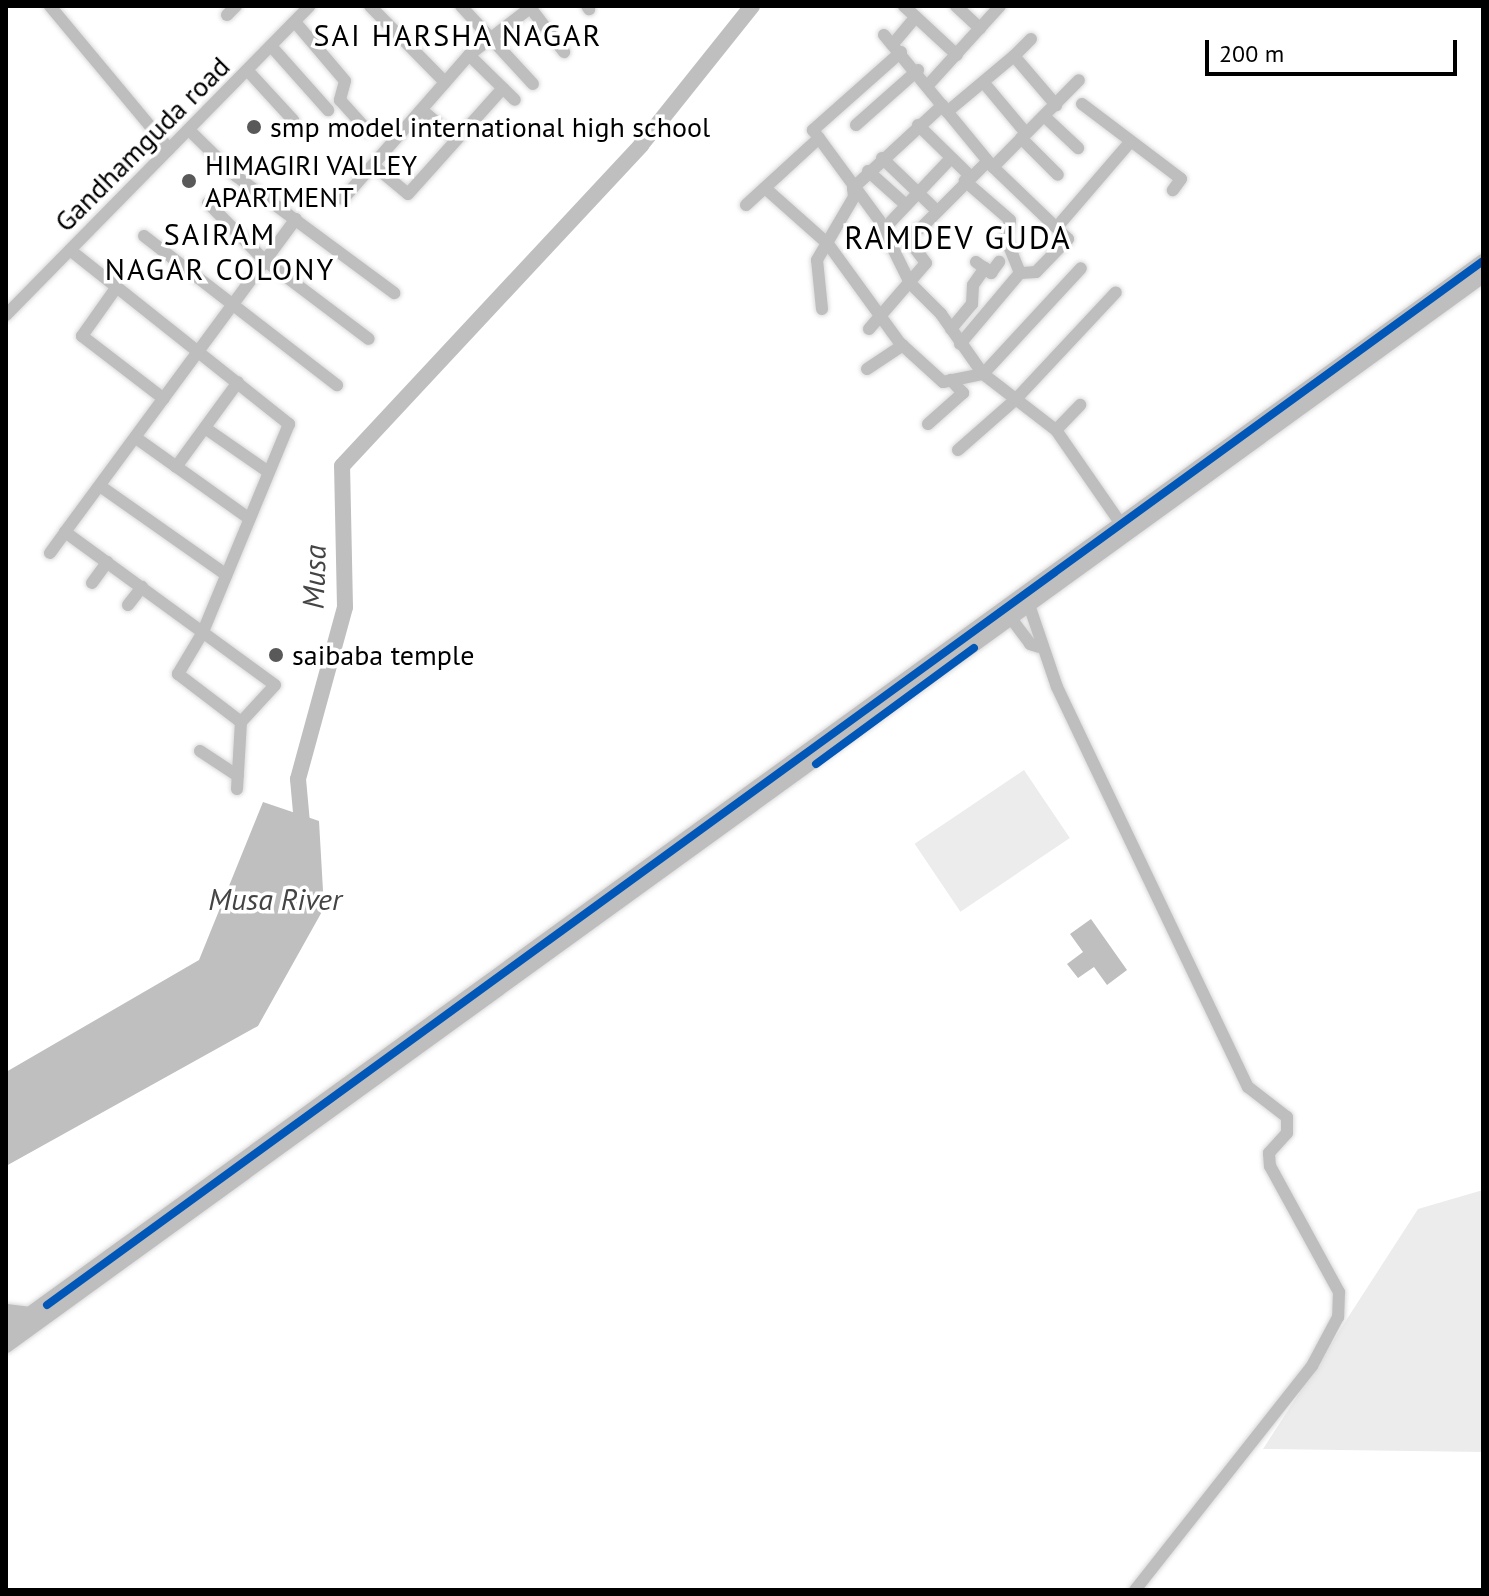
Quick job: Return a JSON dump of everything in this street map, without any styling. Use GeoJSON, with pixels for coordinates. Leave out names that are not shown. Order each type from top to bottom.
{"type":"FeatureCollection","features":[{"type":"Feature","properties":{"kind":"highway"},"geometry":{"type":"LineString","coordinates":[[6,1313],[30,1316]]}},
{"type":"Feature","properties":{"kind":"main road"},"geometry":{"type":"LineString","coordinates":[[1126,532],[1483,261]]}},
{"type":"Feature","properties":{"kind":"main road"},"geometry":{"type":"LineString","coordinates":[[6,1331],[1483,276]]}},
{"type":"Feature","properties":{"kind":"main road"},"geometry":{"type":"LineString","coordinates":[[6,1346],[1008,615]]}},
{"type":"Feature","properties":{"kind":"street"},"geometry":{"type":"LineString","coordinates":[[50,6],[169,149]]}},
{"type":"Feature","properties":{"kind":"street","name":"Gandhamguda road"},"geometry":{"type":"LineString","coordinates":[[6,315],[310,6]]}},
{"type":"Feature","properties":{"kind":"street"},"geometry":{"type":"LineString","coordinates":[[370,6],[445,82]]}},
{"type":"Feature","properties":{"kind":"street"},"geometry":{"type":"LineString","coordinates":[[461,6],[533,84]]}},
{"type":"Feature","properties":{"kind":"street"},"geometry":{"type":"LineString","coordinates":[[904,6],[957,55]]}},
{"type":"Feature","properties":{"kind":"street"},"geometry":{"type":"LineString","coordinates":[[956,6],[980,28]]}},
{"type":"Feature","properties":{"kind":"street"},"geometry":{"type":"LineString","coordinates":[[930,83],[1000,6]]}},
{"type":"Feature","properties":{"kind":"street"},"geometry":{"type":"LineString","coordinates":[[343,199],[469,55],[530,7],[564,52]]}},
{"type":"Feature","properties":{"kind":"street"},"geometry":{"type":"LineString","coordinates":[[916,17],[813,130],[883,230],[910,283],[951,329],[983,374],[1056,430],[1126,532]]}},
{"type":"Feature","properties":{"kind":"street"},"geometry":{"type":"LineString","coordinates":[[295,22],[345,81],[340,100],[368,131]]}},
{"type":"Feature","properties":{"kind":"street"},"geometry":{"type":"LineString","coordinates":[[822,309],[817,260],[828,244],[853,188],[918,125],[984,83],[1031,39]]}},
{"type":"Feature","properties":{"kind":"street"},"geometry":{"type":"LineString","coordinates":[[892,44],[930,83],[945,109],[990,164],[1057,227],[1067,243],[1036,272],[1020,273],[960,344]]}},
{"type":"Feature","properties":{"kind":"street"},"geometry":{"type":"LineString","coordinates":[[271,46],[328,110]]}},
{"type":"Feature","properties":{"kind":"street"},"geometry":{"type":"LineString","coordinates":[[469,55],[515,100]]}},
{"type":"Feature","properties":{"kind":"street"},"geometry":{"type":"LineString","coordinates":[[1014,56],[1056,105]]}},
{"type":"Feature","properties":{"kind":"street"},"geometry":{"type":"LineString","coordinates":[[856,125],[918,70]]}},
{"type":"Feature","properties":{"kind":"street"},"geometry":{"type":"LineString","coordinates":[[248,71],[293,120]]}},
{"type":"Feature","properties":{"kind":"street"},"geometry":{"type":"LineString","coordinates":[[889,246],[908,239],[922,227],[968,178],[1023,136],[1079,80]]}},
{"type":"Feature","properties":{"kind":"street"},"geometry":{"type":"LineString","coordinates":[[984,83],[1023,136],[1058,175]]}},
{"type":"Feature","properties":{"kind":"street"},"geometry":{"type":"LineString","coordinates":[[373,165],[408,194],[503,88]]}},
{"type":"Feature","properties":{"kind":"street"},"geometry":{"type":"LineString","coordinates":[[1082,104],[1181,179],[1173,190]]}},
{"type":"Feature","properties":{"kind":"street"},"geometry":{"type":"LineString","coordinates":[[422,110],[456,139]]}},
{"type":"Feature","properties":{"kind":"street"},"geometry":{"type":"LineString","coordinates":[[1044,116],[1078,148]]}},
{"type":"Feature","properties":{"kind":"street"},"geometry":{"type":"LineString","coordinates":[[918,125],[1010,220],[1006,239],[1020,273]]}},
{"type":"Feature","properties":{"kind":"street"},"geometry":{"type":"LineString","coordinates":[[190,131],[296,219],[394,293]]}},
{"type":"Feature","properties":{"kind":"street"},"geometry":{"type":"LineString","coordinates":[[746,205],[819,138]]}},
{"type":"Feature","properties":{"kind":"street"},"geometry":{"type":"LineString","coordinates":[[1057,227],[1131,141]]}},
{"type":"Feature","properties":{"kind":"street"},"geometry":{"type":"LineString","coordinates":[[882,158],[936,210]]}},
{"type":"Feature","properties":{"kind":"street"},"geometry":{"type":"LineString","coordinates":[[883,230],[951,158]]}},
{"type":"Feature","properties":{"kind":"street"},"geometry":{"type":"LineString","coordinates":[[868,171],[922,227]]}},
{"type":"Feature","properties":{"kind":"street"},"geometry":{"type":"LineString","coordinates":[[765,188],[828,244],[903,345],[943,382],[983,374],[1081,268]]}},
{"type":"Feature","properties":{"kind":"street"},"geometry":{"type":"LineString","coordinates":[[208,203],[264,260],[369,339]]}},
{"type":"Feature","properties":{"kind":"street"},"geometry":{"type":"LineString","coordinates":[[50,553],[296,219]]}},
{"type":"Feature","properties":{"kind":"street"},"geometry":{"type":"LineString","coordinates":[[144,236],[232,307],[337,385]]}},
{"type":"Feature","properties":{"kind":"street"},"geometry":{"type":"LineString","coordinates":[[869,329],[926,263],[908,239]]}},
{"type":"Feature","properties":{"kind":"street"},"geometry":{"type":"LineString","coordinates":[[70,250],[289,424],[247,517],[203,632],[179,679],[241,722]]}},
{"type":"Feature","properties":{"kind":"street"},"geometry":{"type":"LineString","coordinates":[[951,329],[970,306],[980,265],[991,273],[999,262]]}},
{"type":"Feature","properties":{"kind":"street"},"geometry":{"type":"LineString","coordinates":[[116,288],[82,336],[164,399]]}},
{"type":"Feature","properties":{"kind":"street"},"geometry":{"type":"LineString","coordinates":[[958,450],[1016,399],[1116,292]]}},
{"type":"Feature","properties":{"kind":"street"},"geometry":{"type":"LineString","coordinates":[[970,306],[983,318]]}},
{"type":"Feature","properties":{"kind":"street"},"geometry":{"type":"LineString","coordinates":[[867,369],[903,345]]}},
{"type":"Feature","properties":{"kind":"street"},"geometry":{"type":"LineString","coordinates":[[928,424],[963,393],[951,380]]}},
{"type":"Feature","properties":{"kind":"street"},"geometry":{"type":"LineString","coordinates":[[176,467],[238,382]]}},
{"type":"Feature","properties":{"kind":"street"},"geometry":{"type":"LineString","coordinates":[[1056,430],[1080,405]]}},
{"type":"Feature","properties":{"kind":"street"},"geometry":{"type":"LineString","coordinates":[[205,428],[267,471]]}},
{"type":"Feature","properties":{"kind":"street"},"geometry":{"type":"LineString","coordinates":[[136,438],[247,517]]}},
{"type":"Feature","properties":{"kind":"street"},"geometry":{"type":"LineString","coordinates":[[100,486],[225,574]]}},
{"type":"Feature","properties":{"kind":"street"},"geometry":{"type":"LineString","coordinates":[[65,532],[275,685],[241,722],[238,783],[200,751]]}},
{"type":"Feature","properties":{"kind":"street"},"geometry":{"type":"LineString","coordinates":[[92,583],[107,562]]}},
{"type":"Feature","properties":{"kind":"street"},"geometry":{"type":"LineString","coordinates":[[128,605],[142,587]]}},
{"type":"Feature","properties":{"kind":"street"},"geometry":{"type":"LineString","coordinates":[[1028,602],[1039,647],[1248,1087],[1287,1117],[1287,1133],[1268,1154],[1270,1166],[1339,1292],[1338,1317],[1312,1366],[1135,1590]]}},
{"type":"Feature","properties":{"kind":"street"},"geometry":{"type":"LineString","coordinates":[[1008,615],[1039,647]]}},
{"type":"Feature","properties":{"kind":"shaded area"},"geometry":{"type":"Polygon","coordinates":[[[1024,770],[1070,838],[960,912],[915,844],[1024,770]]]}},
{"type":"Feature","properties":{"kind":"shaded area"},"geometry":{"type":"Polygon","coordinates":[[[1483,1190],[1483,1452],[1263,1449],[1418,1209],[1483,1190]]]}},
{"type":"Feature","properties":{"kind":"water","name":"Musa River"},"geometry":{"type":"Polygon","coordinates":[[[263,802],[319,821],[324,908],[258,1026],[6,1166],[6,1072],[199,960],[263,802]]]}},
{"type":"Feature","properties":{"kind":"water"},"geometry":{"type":"Polygon","coordinates":[[[1091,919],[1127,970],[1107,985],[1094,967],[1078,978],[1067,964],[1083,952],[1070,934],[1091,919]]]}},
{"type":"Feature","properties":{"kind":"waterway","name":"Musa"},"geometry":{"type":"LineString","coordinates":[[303,834],[298,779],[345,607],[342,466],[641,145],[752,6]]}},
{"type":"Feature","properties":{"kind":"cycle path"},"geometry":{"type":"LineString","coordinates":[[47,1305],[1483,261]]}},
{"type":"Feature","properties":{"kind":"cycle path"},"geometry":{"type":"LineString","coordinates":[[816,764],[974,648]]}},
{"type":"Feature","properties":{"kind":"place","name":"smp model international high school"},"geometry":{"type":"Point","coordinates":[254,127]}},
{"type":"Feature","properties":{"kind":"place","name":"HIMAGIRI VALLEY APARTMENT"},"geometry":{"type":"Point","coordinates":[189,181]}},
{"type":"Feature","properties":{"kind":"place","name":"saibaba temple"},"geometry":{"type":"Point","coordinates":[276,655]}},
{"type":"Feature","properties":{"kind":"district","name":"SAI HARSHA NAGAR"},"geometry":{"type":"Point","coordinates":[458,35]}},
{"type":"Feature","properties":{"kind":"district","name":"RAMDEV GUDA"},"geometry":{"type":"Point","coordinates":[958,237]}},
{"type":"Feature","properties":{"kind":"district","name":"SAIRAM NAGAR COLONY"},"geometry":{"type":"Point","coordinates":[220,251]}}]}
